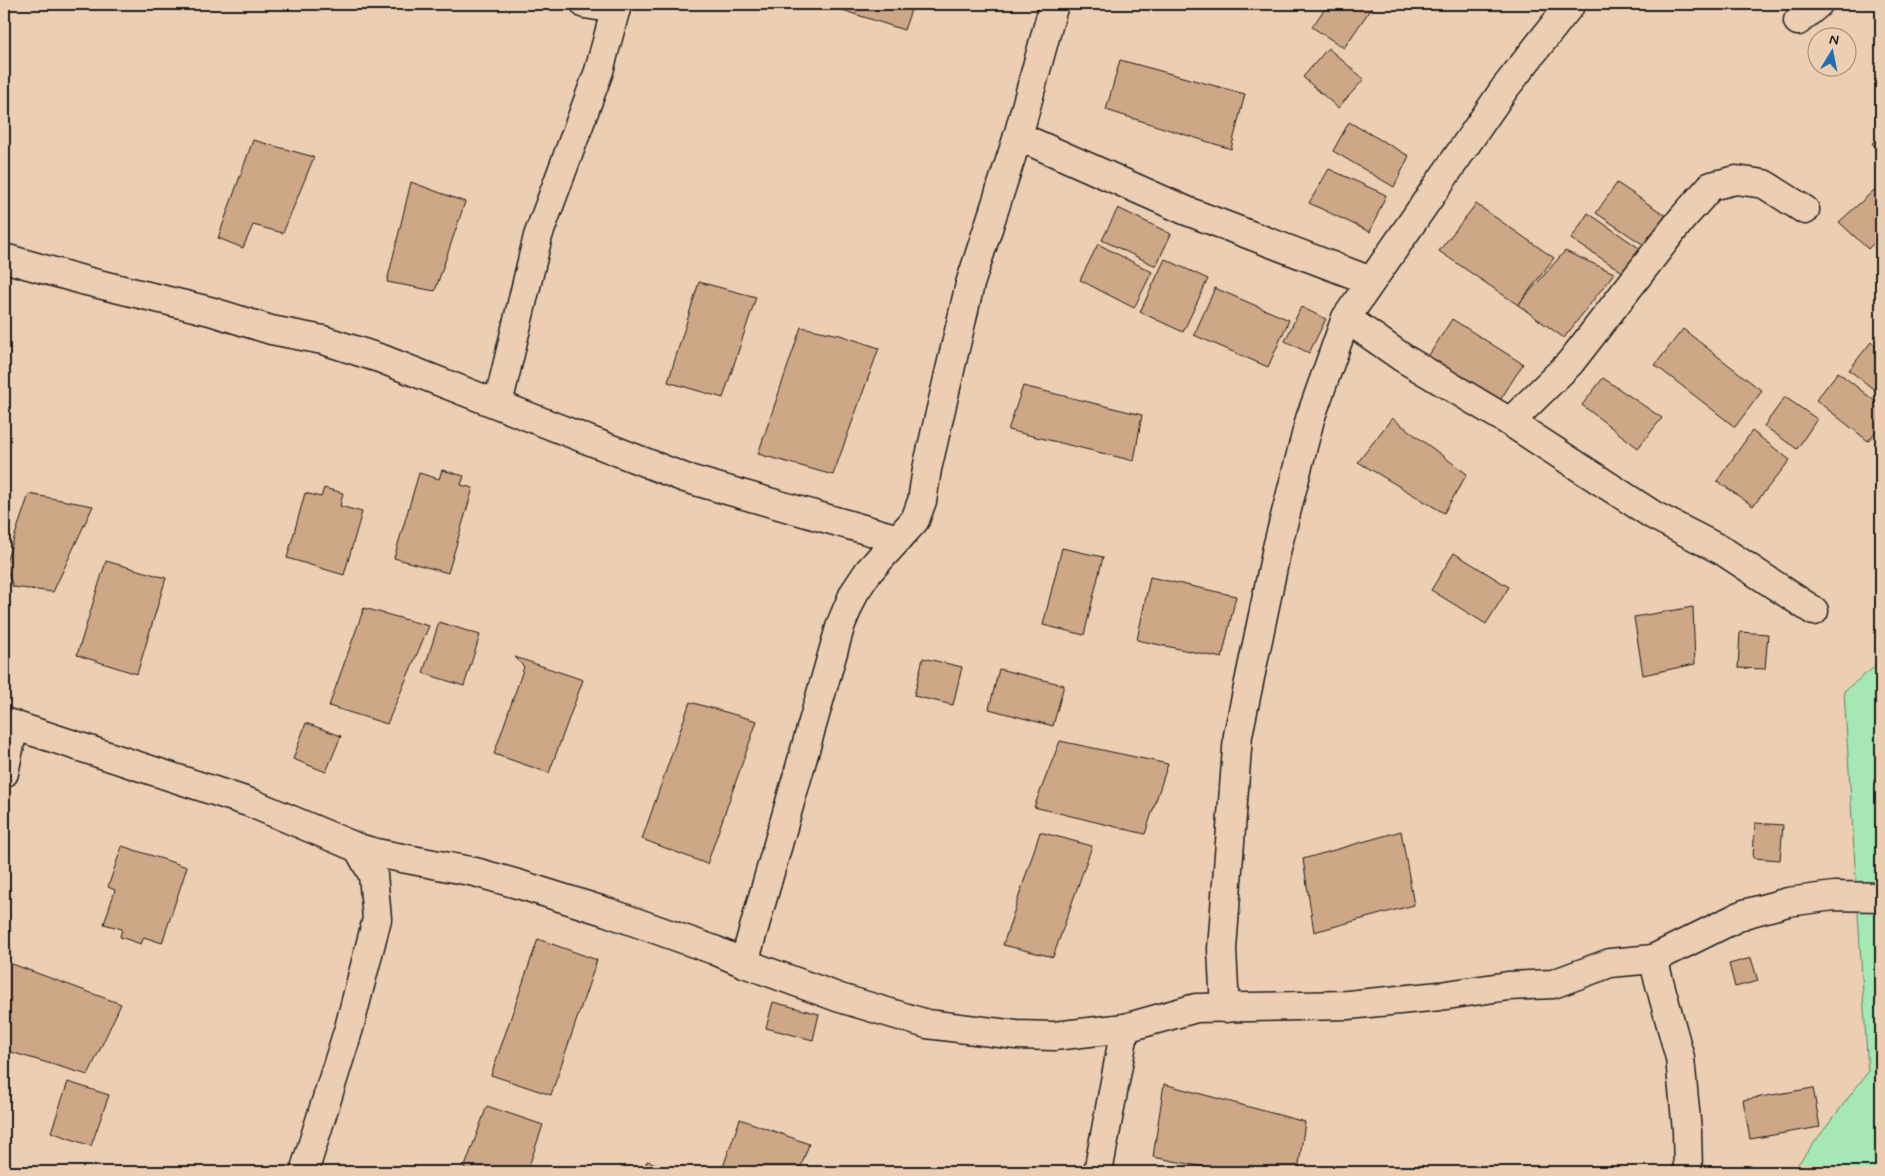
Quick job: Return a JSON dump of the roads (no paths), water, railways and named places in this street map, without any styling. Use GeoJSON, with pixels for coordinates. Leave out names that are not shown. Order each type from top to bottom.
{"type":"FeatureCollection","features":[{"type":"Feature","properties":{"kind":"street"},"geometry":{"type":"LineString","coordinates":[[498,404],[538,236],[598,71],[616,6],[585,4]]}},
{"type":"Feature","properties":{"kind":"street"},"geometry":{"type":"LineString","coordinates":[[744,963],[841,624],[854,593],[868,572],[915,520],[922,501],[927,469],[970,284],[1018,136],[1054,4]]}},
{"type":"Feature","properties":{"kind":"street"},"geometry":{"type":"LineString","coordinates":[[1225,1008],[1222,949],[1238,735],[1277,548],[1310,419],[1346,318],[1505,88],[1571,4]]}},
{"type":"Feature","properties":{"kind":"street"},"geometry":{"type":"LineString","coordinates":[[1018,136],[1187,211],[1371,281]]}},
{"type":"Feature","properties":{"kind":"street"},"geometry":{"type":"LineString","coordinates":[[1510,422],[1570,363],[1681,220],[1711,186],[1736,180],[1764,184],[1805,210]]}},
{"type":"Feature","properties":{"kind":"street"},"geometry":{"type":"LineString","coordinates":[[4,258],[86,282],[210,311],[270,330],[323,340],[382,358],[685,478],[898,539]]}},
{"type":"Feature","properties":{"kind":"street"},"geometry":{"type":"LineString","coordinates":[[1346,318],[1403,358],[1510,422],[1654,515],[1723,551],[1814,612]]}},
{"type":"Feature","properties":{"kind":"street"},"geometry":{"type":"LineString","coordinates":[[4,773],[9,724],[251,803],[358,848],[475,872],[607,912],[840,998],[927,1024],[1016,1035],[1054,1036],[1126,1028],[1196,1008],[1348,1005],[1440,996],[1508,986],[1553,984],[1610,964],[1653,960],[1744,914],[1788,902],[1834,896],[1881,897]]}},
{"type":"Feature","properties":{"kind":"street"},"geometry":{"type":"LineString","coordinates":[[304,1172],[350,1028],[377,919],[373,875],[358,848]]}},
{"type":"Feature","properties":{"kind":"street"},"geometry":{"type":"LineString","coordinates":[[1653,960],[1680,1058],[1687,1131],[1688,1172]]}},
{"type":"Feature","properties":{"kind":"street"},"geometry":{"type":"LineString","coordinates":[[1098,1172],[1126,1028]]}}]}
